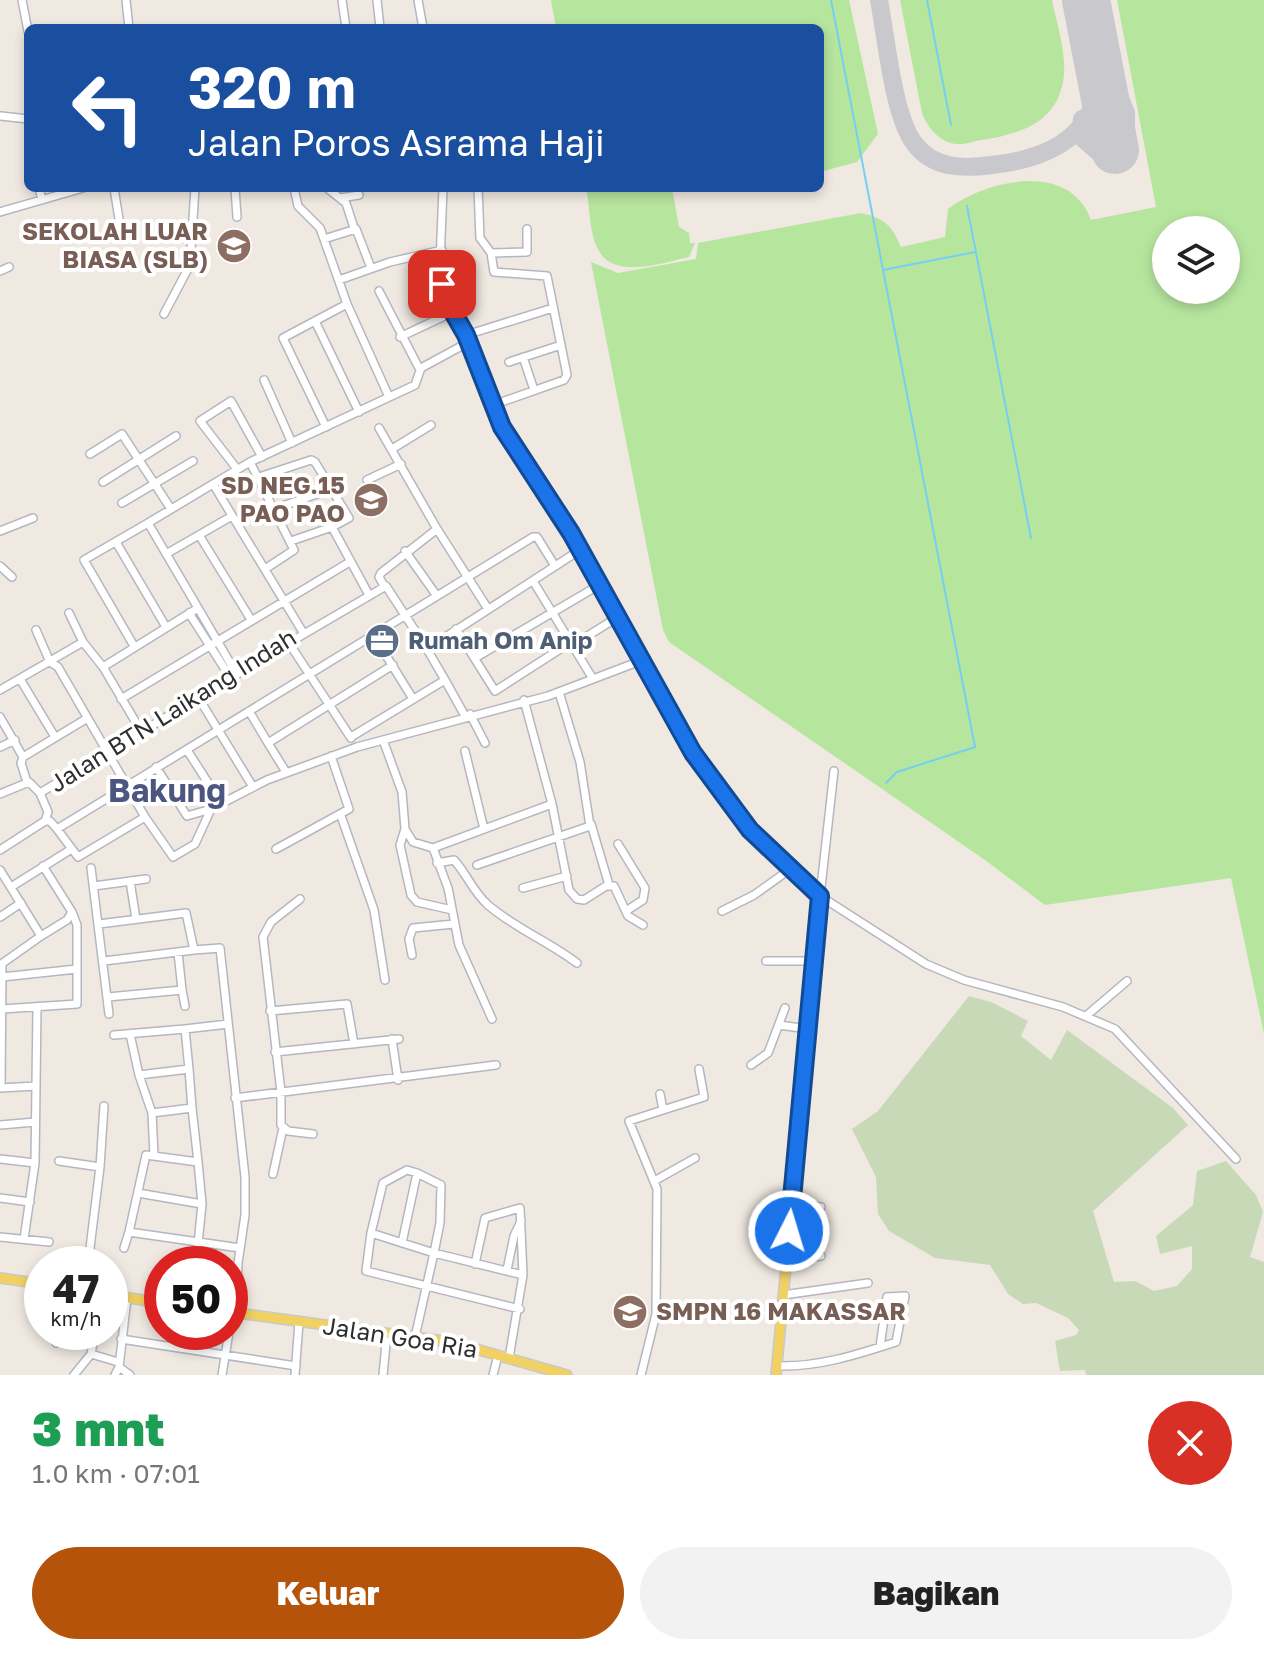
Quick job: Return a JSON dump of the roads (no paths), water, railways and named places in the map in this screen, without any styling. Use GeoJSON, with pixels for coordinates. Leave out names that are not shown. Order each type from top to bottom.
{"type":"FeatureCollection","features":[{"type":"Feature","properties":{"kind":"main road"},"geometry":{"type":"LineString","coordinates":[[776,1370],[820,896]]}},
{"type":"Feature","properties":{"kind":"main road"},"geometry":{"type":"LineString","coordinates":[[0,1280],[24,1282]]}},
{"type":"Feature","properties":{"kind":"main road","name":"Jalan Goa Ria"},"geometry":{"type":"LineString","coordinates":[[248,1319],[299,1322],[415,1337],[498,1355],[567,1375]]}},
{"type":"Feature","properties":{"kind":"street"},"geometry":{"type":"LineString","coordinates":[[22,0],[27,24]]}},
{"type":"Feature","properties":{"kind":"street"},"geometry":{"type":"LineString","coordinates":[[126,0],[129,24]]}},
{"type":"Feature","properties":{"kind":"street"},"geometry":{"type":"LineString","coordinates":[[342,0],[345,24]]}},
{"type":"Feature","properties":{"kind":"street"},"geometry":{"type":"LineString","coordinates":[[380,24],[377,1],[387,0]]}},
{"type":"Feature","properties":{"kind":"street"},"geometry":{"type":"LineString","coordinates":[[418,0],[422,24]]}},
{"type":"Feature","properties":{"kind":"street"},"geometry":{"type":"LineString","coordinates":[[1,116],[24,119]]}},
{"type":"Feature","properties":{"kind":"street"},"geometry":{"type":"LineString","coordinates":[[40,192],[42,200]]}},
{"type":"Feature","properties":{"kind":"street"},"geometry":{"type":"LineString","coordinates":[[0,212],[69,192]]}},
{"type":"Feature","properties":{"kind":"street"},"geometry":{"type":"LineString","coordinates":[[115,192],[122,238]]}},
{"type":"Feature","properties":{"kind":"street"},"geometry":{"type":"LineString","coordinates":[[164,314],[190,265],[195,192]]}},
{"type":"Feature","properties":{"kind":"street"},"geometry":{"type":"LineString","coordinates":[[235,192],[237,217]]}},
{"type":"Feature","properties":{"kind":"street"},"geometry":{"type":"LineString","coordinates":[[295,192],[298,206],[317,224],[324,239],[347,304],[389,397]]}},
{"type":"Feature","properties":{"kind":"street"},"geometry":{"type":"LineString","coordinates":[[329,192],[340,198],[359,195]]}},
{"type":"Feature","properties":{"kind":"street"},"geometry":{"type":"LineString","coordinates":[[443,192],[443,293],[468,339],[493,405],[515,450],[601,584],[705,772],[750,830],[820,896],[944,973],[1040,999],[1086,1016],[1127,1039],[1236,1159]]}},
{"type":"Feature","properties":{"kind":"street"},"geometry":{"type":"LineString","coordinates":[[478,192],[480,238],[491,253],[495,273],[546,275],[567,378],[493,405]]}},
{"type":"Feature","properties":{"kind":"street"},"geometry":{"type":"LineString","coordinates":[[340,198],[371,268]]}},
{"type":"Feature","properties":{"kind":"street"},"geometry":{"type":"LineString","coordinates":[[324,239],[354,228]]}},
{"type":"Feature","properties":{"kind":"street"},"geometry":{"type":"LineString","coordinates":[[491,253],[527,252],[527,229]]}},
{"type":"Feature","properties":{"kind":"street"},"geometry":{"type":"LineString","coordinates":[[339,280],[371,268],[442,250]]}},
{"type":"Feature","properties":{"kind":"street"},"geometry":{"type":"LineString","coordinates":[[0,271],[9,267]]}},
{"type":"Feature","properties":{"kind":"street"},"geometry":{"type":"LineString","coordinates":[[134,646],[84,560],[250,462],[418,383],[420,370],[400,337],[379,291]]}},
{"type":"Feature","properties":{"kind":"street"},"geometry":{"type":"LineString","coordinates":[[326,427],[283,338],[347,304]]}},
{"type":"Feature","properties":{"kind":"street"},"geometry":{"type":"LineString","coordinates":[[420,370],[468,339],[553,308]]}},
{"type":"Feature","properties":{"kind":"street"},"geometry":{"type":"LineString","coordinates":[[400,337],[453,312]]}},
{"type":"Feature","properties":{"kind":"street"},"geometry":{"type":"LineString","coordinates":[[315,321],[359,412]]}},
{"type":"Feature","properties":{"kind":"street"},"geometry":{"type":"LineString","coordinates":[[509,362],[561,345]]}},
{"type":"Feature","properties":{"kind":"street"},"geometry":{"type":"LineString","coordinates":[[523,357],[534,390]]}},
{"type":"Feature","properties":{"kind":"street"},"geometry":{"type":"LineString","coordinates":[[264,380],[292,443]]}},
{"type":"Feature","properties":{"kind":"street"},"geometry":{"type":"LineString","coordinates":[[237,469],[200,421],[231,401],[262,457]]}},
{"type":"Feature","properties":{"kind":"street"},"geometry":{"type":"LineString","coordinates":[[392,449],[431,425]]}},
{"type":"Feature","properties":{"kind":"street"},"geometry":{"type":"LineString","coordinates":[[379,428],[437,529],[488,609]]}},
{"type":"Feature","properties":{"kind":"street"},"geometry":{"type":"LineString","coordinates":[[90,454],[122,434],[171,509]]}},
{"type":"Feature","properties":{"kind":"street"},"geometry":{"type":"LineString","coordinates":[[103,482],[176,436]]}},
{"type":"Feature","properties":{"kind":"street"},"geometry":{"type":"LineString","coordinates":[[259,477],[312,460],[349,518],[291,541]]}},
{"type":"Feature","properties":{"kind":"street"},"geometry":{"type":"LineString","coordinates":[[122,503],[193,461]]}},
{"type":"Feature","properties":{"kind":"street"},"geometry":{"type":"LineString","coordinates":[[250,462],[294,552],[265,569]]}},
{"type":"Feature","properties":{"kind":"street"},"geometry":{"type":"LineString","coordinates":[[367,480],[401,464]]}},
{"type":"Feature","properties":{"kind":"street","name":"Jalan BTN Laikang Indah"},"geometry":{"type":"LineString","coordinates":[[0,850],[45,821],[48,812],[40,793],[304,634],[213,484]]}},
{"type":"Feature","properties":{"kind":"street"},"geometry":{"type":"LineString","coordinates":[[274,509],[331,489]]}},
{"type":"Feature","properties":{"kind":"street"},"geometry":{"type":"LineString","coordinates":[[166,554],[232,516]]}},
{"type":"Feature","properties":{"kind":"street"},"geometry":{"type":"LineString","coordinates":[[0,531],[33,518]]}},
{"type":"Feature","properties":{"kind":"street"},"geometry":{"type":"LineString","coordinates":[[148,523],[217,638],[233,675]]}},
{"type":"Feature","properties":{"kind":"street"},"geometry":{"type":"LineString","coordinates":[[332,527],[348,563],[369,595]]}},
{"type":"Feature","properties":{"kind":"street"},"geometry":{"type":"LineString","coordinates":[[437,529],[379,574],[485,743]]}},
{"type":"Feature","properties":{"kind":"street"},"geometry":{"type":"LineString","coordinates":[[199,535],[250,618]]}},
{"type":"Feature","properties":{"kind":"street"},"geometry":{"type":"LineString","coordinates":[[57,829],[535,537],[555,566]]}},
{"type":"Feature","properties":{"kind":"street"},"geometry":{"type":"LineString","coordinates":[[116,542],[166,627]]}},
{"type":"Feature","properties":{"kind":"street"},"geometry":{"type":"LineString","coordinates":[[427,649],[580,550]]}},
{"type":"Feature","properties":{"kind":"street"},"geometry":{"type":"LineString","coordinates":[[405,551],[437,596]]}},
{"type":"Feature","properties":{"kind":"street"},"geometry":{"type":"LineString","coordinates":[[121,699],[283,598],[348,563]]}},
{"type":"Feature","properties":{"kind":"street"},"geometry":{"type":"LineString","coordinates":[[0,566],[12,577]]}},
{"type":"Feature","properties":{"kind":"street"},"geometry":{"type":"LineString","coordinates":[[533,581],[593,679]]}},
{"type":"Feature","properties":{"kind":"street"},"geometry":{"type":"LineString","coordinates":[[475,658],[601,584]]}},
{"type":"Feature","properties":{"kind":"street"},"geometry":{"type":"LineString","coordinates":[[304,634],[384,586]]}},
{"type":"Feature","properties":{"kind":"street"},"geometry":{"type":"LineString","coordinates":[[103,667],[198,608]]}},
{"type":"Feature","properties":{"kind":"street"},"geometry":{"type":"LineString","coordinates":[[69,613],[83,642],[103,667],[141,731]]}},
{"type":"Feature","properties":{"kind":"street"},"geometry":{"type":"LineString","coordinates":[[189,613],[233,675]]}},
{"type":"Feature","properties":{"kind":"street"},"geometry":{"type":"LineString","coordinates":[[495,691],[618,617]]}},
{"type":"Feature","properties":{"kind":"street"},"geometry":{"type":"LineString","coordinates":[[456,629],[505,705]]}},
{"type":"Feature","properties":{"kind":"street"},"geometry":{"type":"LineString","coordinates":[[36,630],[50,662],[58,667],[106,753],[173,857],[195,844],[211,809]]}},
{"type":"Feature","properties":{"kind":"street"},"geometry":{"type":"LineString","coordinates":[[374,636],[413,699]]}},
{"type":"Feature","properties":{"kind":"street"},"geometry":{"type":"LineString","coordinates":[[0,690],[83,642]]}},
{"type":"Feature","properties":{"kind":"street"},"geometry":{"type":"LineString","coordinates":[[289,643],[357,747]]}},
{"type":"Feature","properties":{"kind":"street"},"geometry":{"type":"LineString","coordinates":[[156,767],[187,816],[211,809],[286,772],[357,747],[559,692],[643,660]]}},
{"type":"Feature","properties":{"kind":"street"},"geometry":{"type":"LineString","coordinates":[[268,743],[393,665]]}},
{"type":"Feature","properties":{"kind":"street"},"geometry":{"type":"LineString","coordinates":[[20,679],[55,737]]}},
{"type":"Feature","properties":{"kind":"street"},"geometry":{"type":"LineString","coordinates":[[351,737],[445,680]]}},
{"type":"Feature","properties":{"kind":"street"},"geometry":{"type":"LineString","coordinates":[[559,692],[580,762],[591,824],[609,885],[616,889],[631,919],[643,925]]}},
{"type":"Feature","properties":{"kind":"street"},"geometry":{"type":"LineString","coordinates":[[198,697],[253,787]]}},
{"type":"Feature","properties":{"kind":"street"},"geometry":{"type":"LineString","coordinates":[[524,700],[552,804],[569,890],[580,900],[609,885]]}},
{"type":"Feature","properties":{"kind":"street"},"geometry":{"type":"LineString","coordinates":[[249,711],[286,772]]}},
{"type":"Feature","properties":{"kind":"street"},"geometry":{"type":"LineString","coordinates":[[0,717],[23,757]]}},
{"type":"Feature","properties":{"kind":"street"},"geometry":{"type":"LineString","coordinates":[[40,793],[27,782],[21,763],[23,757],[86,719]]}},
{"type":"Feature","properties":{"kind":"street"},"geometry":{"type":"LineString","coordinates":[[0,747],[15,740]]}},
{"type":"Feature","properties":{"kind":"street"},"geometry":{"type":"LineString","coordinates":[[383,740],[402,792],[405,829],[400,845],[411,895],[417,902],[452,910]]}},
{"type":"Feature","properties":{"kind":"street"},"geometry":{"type":"LineString","coordinates":[[187,750],[221,803]]}},
{"type":"Feature","properties":{"kind":"street"},"geometry":{"type":"LineString","coordinates":[[465,751],[484,829]]}},
{"type":"Feature","properties":{"kind":"street"},"geometry":{"type":"LineString","coordinates":[[276,849],[341,816],[349,807],[331,756]]}},
{"type":"Feature","properties":{"kind":"street"},"geometry":{"type":"LineString","coordinates":[[820,896],[834,771]]}},
{"type":"Feature","properties":{"kind":"street"},"geometry":{"type":"LineString","coordinates":[[0,794],[27,782]]}},
{"type":"Feature","properties":{"kind":"street"},"geometry":{"type":"LineString","coordinates":[[405,829],[413,842],[433,848],[552,804]]}},
{"type":"Feature","properties":{"kind":"street"},"geometry":{"type":"LineString","coordinates":[[341,816],[374,910],[385,980]]}},
{"type":"Feature","properties":{"kind":"street"},"geometry":{"type":"LineString","coordinates":[[45,821],[50,821],[70,850],[81,857],[145,817]]}},
{"type":"Feature","properties":{"kind":"street"},"geometry":{"type":"LineString","coordinates":[[477,865],[586,829],[591,824]]}},
{"type":"Feature","properties":{"kind":"street"},"geometry":{"type":"LineString","coordinates":[[618,844],[645,888],[643,900],[626,911]]}},
{"type":"Feature","properties":{"kind":"street"},"geometry":{"type":"LineString","coordinates":[[433,848],[448,888],[459,945],[492,1019]]}},
{"type":"Feature","properties":{"kind":"street"},"geometry":{"type":"LineString","coordinates":[[11,887],[70,850]]}},
{"type":"Feature","properties":{"kind":"street"},"geometry":{"type":"LineString","coordinates":[[437,863],[454,860],[489,906],[518,929],[539,936],[577,963]]}},
{"type":"Feature","properties":{"kind":"street"},"geometry":{"type":"LineString","coordinates":[[2,1009],[77,1004],[77,925],[43,866]]}},
{"type":"Feature","properties":{"kind":"street"},"geometry":{"type":"LineString","coordinates":[[91,868],[109,1014]]}},
{"type":"Feature","properties":{"kind":"street"},"geometry":{"type":"LineString","coordinates":[[0,870],[41,936]]}},
{"type":"Feature","properties":{"kind":"street"},"geometry":{"type":"LineString","coordinates":[[722,911],[754,895],[789,870]]}},
{"type":"Feature","properties":{"kind":"street"},"geometry":{"type":"LineString","coordinates":[[523,888],[567,876]]}},
{"type":"Feature","properties":{"kind":"street"},"geometry":{"type":"LineString","coordinates":[[94,886],[146,879]]}},
{"type":"Feature","properties":{"kind":"street"},"geometry":{"type":"LineString","coordinates":[[130,881],[136,919]]}},
{"type":"Feature","properties":{"kind":"street"},"geometry":{"type":"LineString","coordinates":[[273,1174],[283,1128],[264,934],[271,922],[300,899]]}},
{"type":"Feature","properties":{"kind":"street"},"geometry":{"type":"LineString","coordinates":[[0,917],[21,903]]}},
{"type":"Feature","properties":{"kind":"street"},"geometry":{"type":"LineString","coordinates":[[36,1086],[0,1088],[1,964],[67,920],[72,912]]}},
{"type":"Feature","properties":{"kind":"street"},"geometry":{"type":"LineString","coordinates":[[99,924],[186,913],[194,950]]}},
{"type":"Feature","properties":{"kind":"street"},"geometry":{"type":"LineString","coordinates":[[412,955],[409,939],[413,928],[454,924]]}},
{"type":"Feature","properties":{"kind":"street"},"geometry":{"type":"LineString","coordinates":[[104,961],[220,948],[246,1199],[240,1246]]}},
{"type":"Feature","properties":{"kind":"street"},"geometry":{"type":"LineString","coordinates":[[178,952],[185,1006]]}},
{"type":"Feature","properties":{"kind":"street"},"geometry":{"type":"LineString","coordinates":[[766,961],[814,961]]}},
{"type":"Feature","properties":{"kind":"street"},"geometry":{"type":"LineString","coordinates":[[2,977],[77,969]]}},
{"type":"Feature","properties":{"kind":"street"},"geometry":{"type":"LineString","coordinates":[[1086,1016],[1127,981]]}},
{"type":"Feature","properties":{"kind":"street"},"geometry":{"type":"LineString","coordinates":[[108,997],[182,990]]}},
{"type":"Feature","properties":{"kind":"street"},"geometry":{"type":"LineString","coordinates":[[270,1011],[347,1004],[354,1044]]}},
{"type":"Feature","properties":{"kind":"street"},"geometry":{"type":"LineString","coordinates":[[24,1239],[35,1163],[37,1007]]}},
{"type":"Feature","properties":{"kind":"street"},"geometry":{"type":"LineString","coordinates":[[751,1065],[768,1053],[785,1008]]}},
{"type":"Feature","properties":{"kind":"street"},"geometry":{"type":"LineString","coordinates":[[114,1035],[228,1024]]}},
{"type":"Feature","properties":{"kind":"street"},"geometry":{"type":"LineString","coordinates":[[779,1025],[808,1029]]}},
{"type":"Feature","properties":{"kind":"street"},"geometry":{"type":"LineString","coordinates":[[185,1029],[202,1204],[198,1244]]}},
{"type":"Feature","properties":{"kind":"street"},"geometry":{"type":"LineString","coordinates":[[130,1034],[152,1113],[154,1156]]}},
{"type":"Feature","properties":{"kind":"street"},"geometry":{"type":"LineString","coordinates":[[275,1052],[396,1039],[398,1080]]}},
{"type":"Feature","properties":{"kind":"street"},"geometry":{"type":"LineString","coordinates":[[235,1098],[398,1080],[496,1065]]}},
{"type":"Feature","properties":{"kind":"street"},"geometry":{"type":"LineString","coordinates":[[139,1075],[189,1069]]}},
{"type":"Feature","properties":{"kind":"street"},"geometry":{"type":"LineString","coordinates":[[641,1375],[656,1314],[656,1180],[629,1121],[704,1097],[699,1069]]}},
{"type":"Feature","properties":{"kind":"street"},"geometry":{"type":"LineString","coordinates":[[660,1094],[663,1110]]}},
{"type":"Feature","properties":{"kind":"street"},"geometry":{"type":"LineString","coordinates":[[90,1246],[104,1106]]}},
{"type":"Feature","properties":{"kind":"street"},"geometry":{"type":"LineString","coordinates":[[152,1113],[192,1108]]}},
{"type":"Feature","properties":{"kind":"street"},"geometry":{"type":"LineString","coordinates":[[0,1125],[35,1122]]}},
{"type":"Feature","properties":{"kind":"street"},"geometry":{"type":"LineString","coordinates":[[283,1128],[313,1134]]}},
{"type":"Feature","properties":{"kind":"street"},"geometry":{"type":"LineString","coordinates":[[125,1246],[145,1157],[198,1162]]}},
{"type":"Feature","properties":{"kind":"street"},"geometry":{"type":"LineString","coordinates":[[656,1180],[695,1158]]}},
{"type":"Feature","properties":{"kind":"street"},"geometry":{"type":"LineString","coordinates":[[0,1159],[35,1163]]}},
{"type":"Feature","properties":{"kind":"street"},"geometry":{"type":"LineString","coordinates":[[59,1161],[100,1167]]}},
{"type":"Feature","properties":{"kind":"street"},"geometry":{"type":"LineString","coordinates":[[415,1337],[426,1288],[434,1253],[440,1223],[441,1185],[405,1170],[384,1181],[364,1269],[426,1288],[520,1309]]}},
{"type":"Feature","properties":{"kind":"street"},"geometry":{"type":"LineString","coordinates":[[402,1243],[417,1173]]}},
{"type":"Feature","properties":{"kind":"street"},"geometry":{"type":"LineString","coordinates":[[138,1193],[202,1204]]}},
{"type":"Feature","properties":{"kind":"street"},"geometry":{"type":"LineString","coordinates":[[0,1198],[30,1202]]}},
{"type":"Feature","properties":{"kind":"street"},"geometry":{"type":"LineString","coordinates":[[791,1203],[821,1207]]}},
{"type":"Feature","properties":{"kind":"street"},"geometry":{"type":"LineString","coordinates":[[475,1264],[485,1218],[517,1207],[521,1211],[523,1275],[520,1309],[509,1358]]}},
{"type":"Feature","properties":{"kind":"street"},"geometry":{"type":"LineString","coordinates":[[507,1270],[521,1221]]}},
{"type":"Feature","properties":{"kind":"street"},"geometry":{"type":"LineString","coordinates":[[129,1232],[219,1246]]}},
{"type":"Feature","properties":{"kind":"street"},"geometry":{"type":"LineString","coordinates":[[371,1233],[434,1253],[523,1275]]}},
{"type":"Feature","properties":{"kind":"street"},"geometry":{"type":"LineString","coordinates":[[0,1237],[49,1242]]}},
{"type":"Feature","properties":{"kind":"street"},"geometry":{"type":"LineString","coordinates":[[787,1260],[821,1256]]}},
{"type":"Feature","properties":{"kind":"street"},"geometry":{"type":"LineString","coordinates":[[783,1295],[868,1283]]}},
{"type":"Feature","properties":{"kind":"street"},"geometry":{"type":"LineString","coordinates":[[776,1370],[820,1364],[880,1347],[899,1338],[905,1296],[886,1299],[880,1347]]}},
{"type":"Feature","properties":{"kind":"street"},"geometry":{"type":"LineString","coordinates":[[128,1340],[296,1370],[299,1322]]}},
{"type":"Feature","properties":{"kind":"street"},"geometry":{"type":"LineString","coordinates":[[383,1375],[387,1333]]}},
{"type":"Feature","properties":{"kind":"street"},"geometry":{"type":"LineString","coordinates":[[74,1375],[92,1350]]}},
{"type":"Feature","properties":{"kind":"street"},"geometry":{"type":"LineString","coordinates":[[115,1375],[120,1350]]}},
{"type":"Feature","properties":{"kind":"street"},"geometry":{"type":"LineString","coordinates":[[222,1375],[226,1350]]}},
{"type":"Feature","properties":{"kind":"street"},"geometry":{"type":"LineString","coordinates":[[91,1354],[119,1364],[130,1375]]}},
{"type":"Feature","properties":{"kind":"street"},"geometry":{"type":"LineString","coordinates":[[493,1375],[498,1355]]}},
{"type":"Feature","properties":{"kind":"waterway"},"geometry":{"type":"LineString","coordinates":[[831,0],[975,747],[897,772],[886,783]]}},
{"type":"Feature","properties":{"kind":"waterway"},"geometry":{"type":"LineString","coordinates":[[927,0],[951,125]]}},
{"type":"Feature","properties":{"kind":"waterway"},"geometry":{"type":"LineString","coordinates":[[967,206],[1031,538]]}},
{"type":"Feature","properties":{"kind":"waterway"},"geometry":{"type":"LineString","coordinates":[[883,270],[975,252]]}},
{"type":"Feature","properties":{"kind":"place","name":"SEKOLAH LUAR BIASA (SLB)"},"geometry":{"type":"Point","coordinates":[234,246]}},
{"type":"Feature","properties":{"kind":"place","name":"SD NEG.15 PAO PAO"},"geometry":{"type":"Point","coordinates":[371,500]}},
{"type":"Feature","properties":{"kind":"place","name":"Rumah Om Anip"},"geometry":{"type":"Point","coordinates":[382,641]}},
{"type":"Feature","properties":{"kind":"place","name":"SMPN 16 MAKASSAR"},"geometry":{"type":"Point","coordinates":[630,1312]}},
{"type":"Feature","properties":{"kind":"district","name":"Bakung"},"geometry":{"type":"Point","coordinates":[167,791]}}]}
